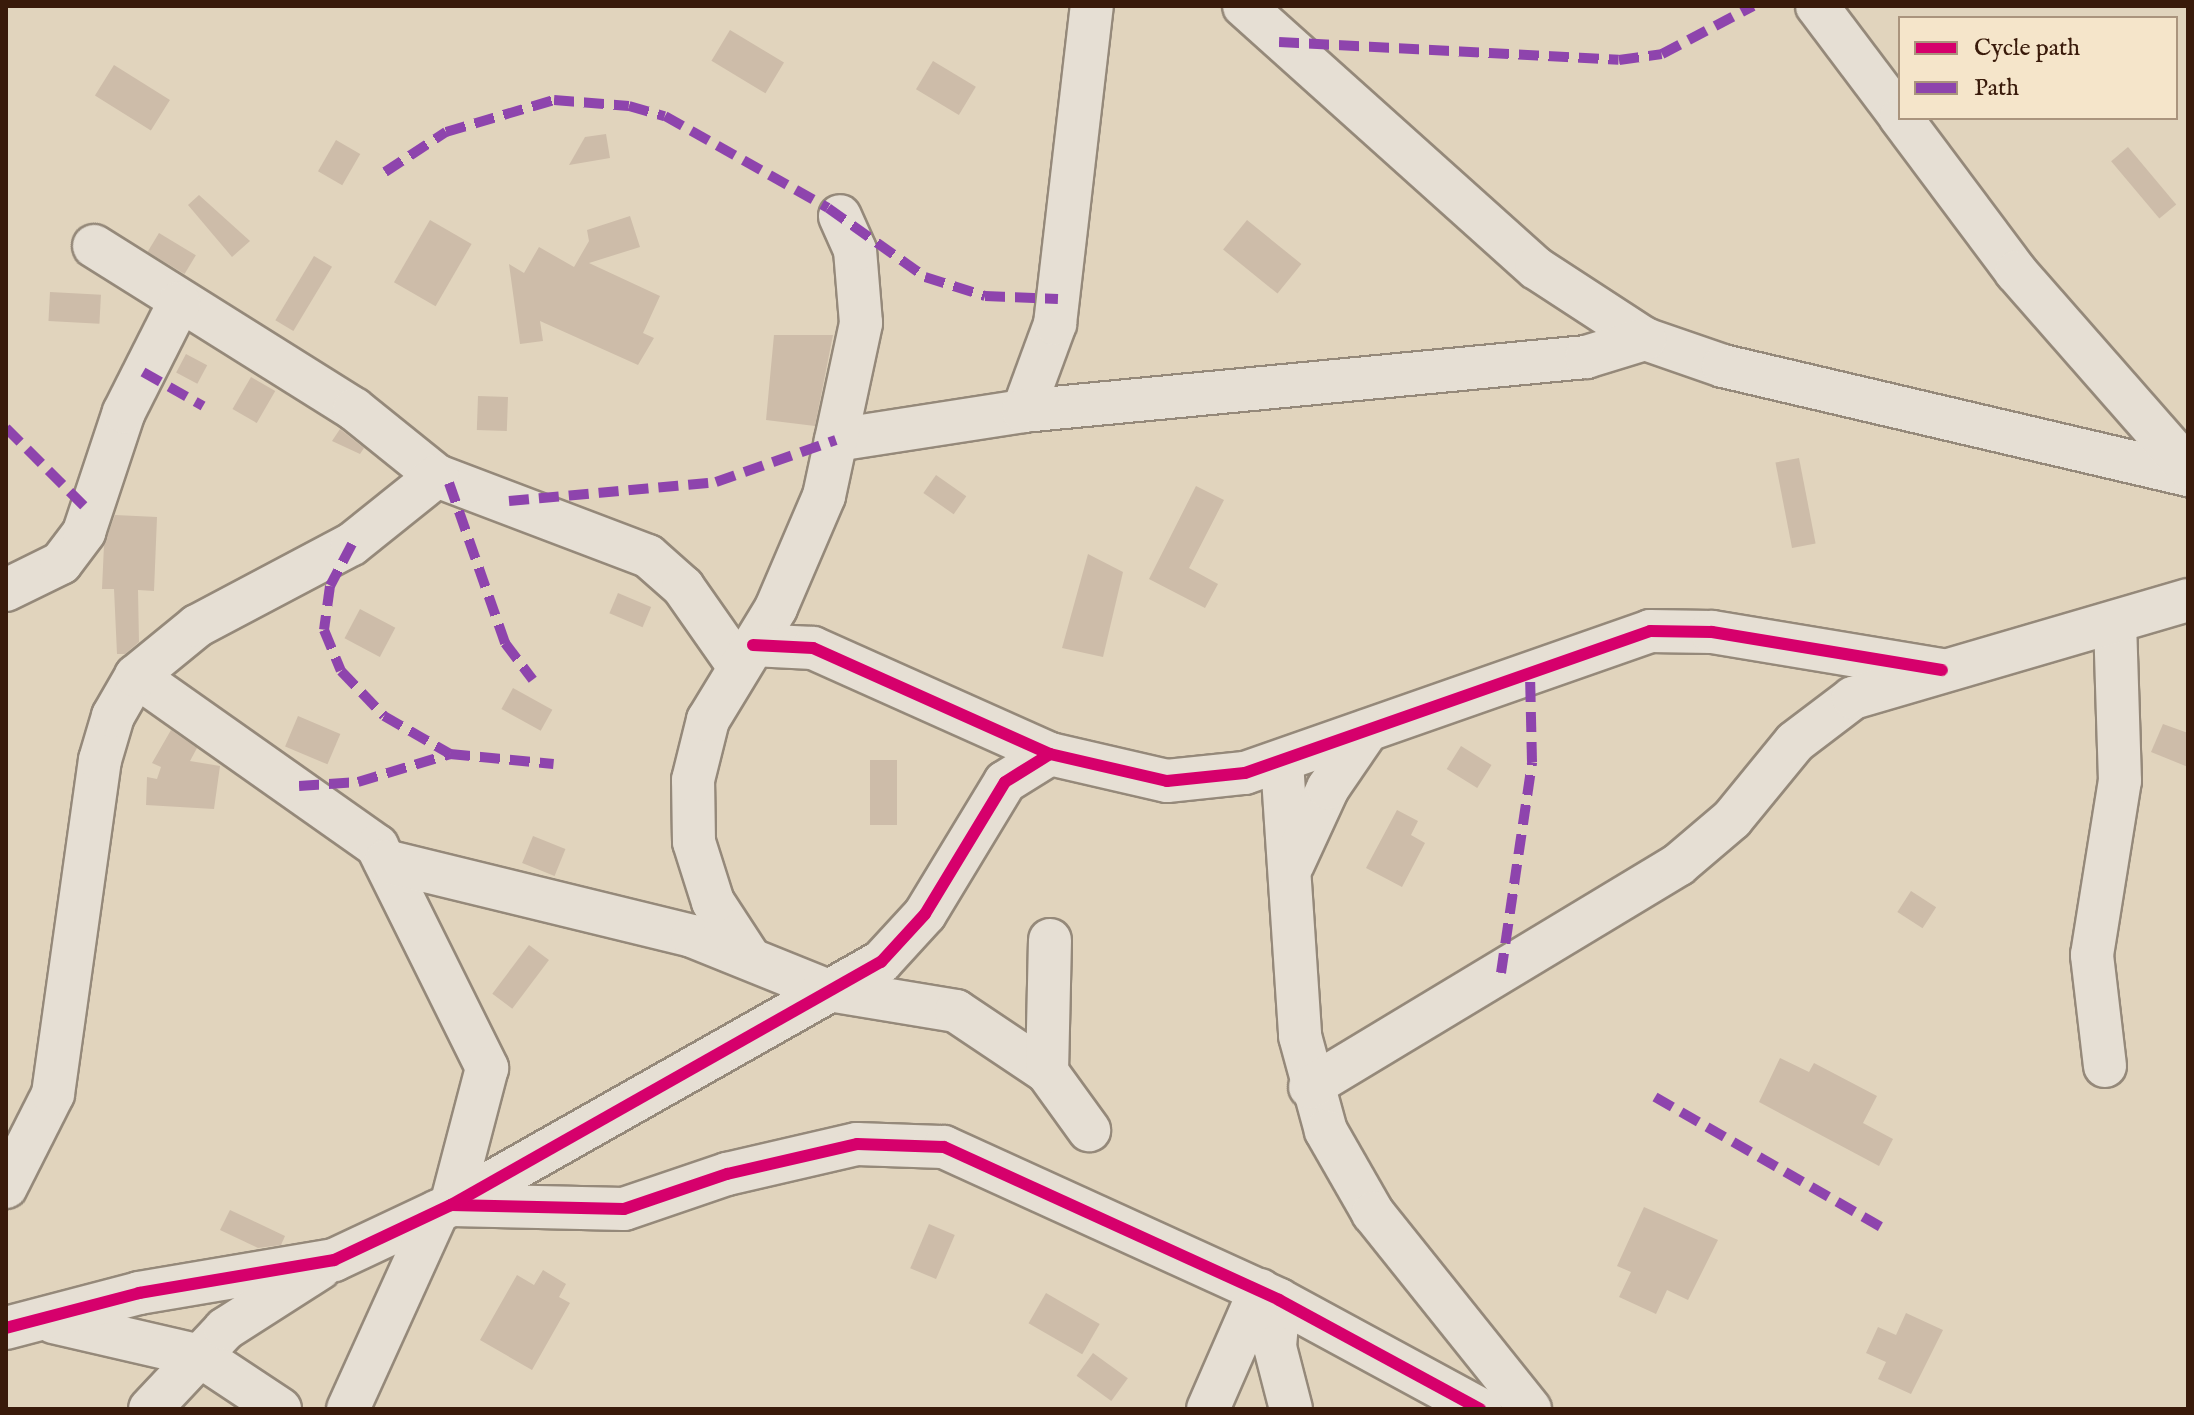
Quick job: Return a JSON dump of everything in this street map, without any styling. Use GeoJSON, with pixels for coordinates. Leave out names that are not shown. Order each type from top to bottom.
{"type":"FeatureCollection","features":[{"type":"Feature","properties":{"kind":"street"},"geometry":{"type":"LineString","coordinates":[[1023,411],[1055,324],[1092,6]]}},
{"type":"Feature","properties":{"kind":"street"},"geometry":{"type":"LineString","coordinates":[[1244,6],[1536,268],[1645,339],[1723,366],[2188,475]]}},
{"type":"Feature","properties":{"kind":"street"},"geometry":{"type":"LineString","coordinates":[[1817,6],[1898,113]]}},
{"type":"Feature","properties":{"kind":"street"},"geometry":{"type":"LineString","coordinates":[[1903,120],[2016,272],[2188,468]]}},
{"type":"Feature","properties":{"kind":"street"},"geometry":{"type":"LineString","coordinates":[[747,954],[713,902],[694,842],[693,780],[708,720],[811,534],[836,440],[862,286],[840,216]]}},
{"type":"Feature","properties":{"kind":"street"},"geometry":{"type":"LineString","coordinates":[[94,246],[179,303],[354,409],[437,476],[648,556],[683,587],[746,656],[832,654],[1050,754],[1167,781],[1282,762],[1650,631],[1712,632],[1942,670]]}},
{"type":"Feature","properties":{"kind":"street"},"geometry":{"type":"LineString","coordinates":[[6,590],[46,575],[79,540],[124,412],[179,303]]}},
{"type":"Feature","properties":{"kind":"street"},"geometry":{"type":"LineString","coordinates":[[836,440],[1023,411],[1586,357],[1645,339]]}},
{"type":"Feature","properties":{"kind":"street"},"geometry":{"type":"LineString","coordinates":[[6,1187],[53,1094],[100,760],[136,676],[197,626],[352,544],[437,476]]}},
{"type":"Feature","properties":{"kind":"street"},"geometry":{"type":"LineString","coordinates":[[1310,1087],[1678,865],[1732,819],[1821,717],[1853,698],[2188,600]]}},
{"type":"Feature","properties":{"kind":"street"},"geometry":{"type":"LineString","coordinates":[[2105,1066],[2092,955],[2120,781],[2115,623]]}},
{"type":"Feature","properties":{"kind":"street"},"geometry":{"type":"LineString","coordinates":[[136,676],[309,792],[377,846],[487,1068],[444,1208],[348,1409]]}},
{"type":"Feature","properties":{"kind":"street"},"geometry":{"type":"LineString","coordinates":[[1289,873],[1328,788],[1367,731]]}},
{"type":"Feature","properties":{"kind":"street"},"geometry":{"type":"LineString","coordinates":[[150,1409],[225,1329],[334,1260],[444,1208],[823,989],[872,967],[906,939],[1005,782],[1050,754]]}},
{"type":"Feature","properties":{"kind":"street"},"geometry":{"type":"LineString","coordinates":[[1282,762],[1289,873],[1310,1087],[1326,1131],[1373,1213],[1530,1409]]}},
{"type":"Feature","properties":{"kind":"street"},"geometry":{"type":"LineString","coordinates":[[385,861],[747,954],[823,989],[956,1011],[1047,1072],[1089,1130]]}},
{"type":"Feature","properties":{"kind":"street"},"geometry":{"type":"LineString","coordinates":[[1047,1072],[1050,940]]}},
{"type":"Feature","properties":{"kind":"street"},"geometry":{"type":"LineString","coordinates":[[444,1208],[624,1209],[776,1162],[857,1144],[915,1143],[972,1153],[1270,1295],[1480,1409]]}},
{"type":"Feature","properties":{"kind":"street"},"geometry":{"type":"LineString","coordinates":[[17,1322],[139,1293],[334,1260]]}},
{"type":"Feature","properties":{"kind":"street"},"geometry":{"type":"LineString","coordinates":[[1208,1409],[1270,1295]]}},
{"type":"Feature","properties":{"kind":"street"},"geometry":{"type":"LineString","coordinates":[[1270,1295],[1275,1347],[1291,1409]]}},
{"type":"Feature","properties":{"kind":"street"},"geometry":{"type":"LineString","coordinates":[[17,1322],[123,1333],[200,1356],[280,1409]]}},
{"type":"Feature","properties":{"kind":"building"},"geometry":{"type":"Polygon","coordinates":[[[730,30],[784,62],[765,93],[711,61],[730,30]]]}},
{"type":"Feature","properties":{"kind":"building"},"geometry":{"type":"Polygon","coordinates":[[[933,61],[976,87],[959,115],[916,89],[933,61]]]}},
{"type":"Feature","properties":{"kind":"building"},"geometry":{"type":"Polygon","coordinates":[[[114,65],[170,100],[151,131],[95,96],[114,65]]]}},
{"type":"Feature","properties":{"kind":"building"},"geometry":{"type":"Polygon","coordinates":[[[606,134],[610,158],[569,165],[585,137],[606,134]]]}},
{"type":"Feature","properties":{"kind":"building"},"geometry":{"type":"Polygon","coordinates":[[[336,140],[360,154],[342,185],[318,171],[336,140]]]}},
{"type":"Feature","properties":{"kind":"building"},"geometry":{"type":"Polygon","coordinates":[[[2128,147],[2176,204],[2159,219],[2111,161],[2128,147]]]}},
{"type":"Feature","properties":{"kind":"building"},"geometry":{"type":"Polygon","coordinates":[[[199,195],[250,241],[232,257],[188,205],[199,195]]]}},
{"type":"Feature","properties":{"kind":"building"},"geometry":{"type":"Polygon","coordinates":[[[630,216],[640,247],[589,263],[660,296],[643,333],[654,338],[638,365],[540,321],[543,341],[520,344],[509,264],[524,273],[539,247],[574,267],[589,241],[587,230],[630,216]]]}},
{"type":"Feature","properties":{"kind":"building"},"geometry":{"type":"Polygon","coordinates":[[[430,220],[472,244],[436,306],[394,282],[430,220]]]}},
{"type":"Feature","properties":{"kind":"building"},"geometry":{"type":"Polygon","coordinates":[[[1247,220],[1301,264],[1277,294],[1223,250],[1247,220]]]}},
{"type":"Feature","properties":{"kind":"building"},"geometry":{"type":"Polygon","coordinates":[[[159,233],[196,255],[185,274],[148,252],[159,233]]]}},
{"type":"Feature","properties":{"kind":"building"},"geometry":{"type":"Polygon","coordinates":[[[314,256],[332,267],[293,331],[275,320],[314,256]]]}},
{"type":"Feature","properties":{"kind":"building"},"geometry":{"type":"Polygon","coordinates":[[[50,292],[101,295],[99,324],[48,321],[50,292]]]}},
{"type":"Feature","properties":{"kind":"building"},"geometry":{"type":"Polygon","coordinates":[[[774,335],[833,335],[815,426],[766,420],[774,335]]]}},
{"type":"Feature","properties":{"kind":"building"},"geometry":{"type":"Polygon","coordinates":[[[186,354],[207,365],[197,384],[176,373],[186,354]]]}},
{"type":"Feature","properties":{"kind":"building"},"geometry":{"type":"Polygon","coordinates":[[[251,377],[275,391],[257,423],[232,409],[251,377]]]}},
{"type":"Feature","properties":{"kind":"building"},"geometry":{"type":"Polygon","coordinates":[[[478,396],[508,397],[507,431],[477,430],[478,396]]]}},
{"type":"Feature","properties":{"kind":"building"},"geometry":{"type":"Polygon","coordinates":[[[340,429],[364,448],[360,454],[332,441],[340,429]]]}},
{"type":"Feature","properties":{"kind":"building"},"geometry":{"type":"Polygon","coordinates":[[[1799,458],[1816,543],[1792,548],[1775,463],[1799,458]]]}},
{"type":"Feature","properties":{"kind":"building"},"geometry":{"type":"Polygon","coordinates":[[[936,475],[966,496],[954,514],[923,493],[936,475]]]}},
{"type":"Feature","properties":{"kind":"building"},"geometry":{"type":"Polygon","coordinates":[[[1196,486],[1224,500],[1189,568],[1218,584],[1205,608],[1149,579],[1196,486]]]}},
{"type":"Feature","properties":{"kind":"building"},"geometry":{"type":"Polygon","coordinates":[[[115,515],[157,517],[154,591],[138,590],[139,642],[125,654],[117,654],[114,589],[102,589],[104,545],[115,515]]]}},
{"type":"Feature","properties":{"kind":"building"},"geometry":{"type":"Polygon","coordinates":[[[1088,554],[1123,572],[1103,657],[1062,648],[1088,554]]]}},
{"type":"Feature","properties":{"kind":"building"},"geometry":{"type":"Polygon","coordinates":[[[618,593],[651,607],[643,627],[609,613],[618,593]]]}},
{"type":"Feature","properties":{"kind":"building"},"geometry":{"type":"Polygon","coordinates":[[[360,609],[395,628],[380,657],[345,638],[360,609]]]}},
{"type":"Feature","properties":{"kind":"building"},"geometry":{"type":"Polygon","coordinates":[[[513,688],[552,710],[541,731],[501,709],[513,688]]]}},
{"type":"Feature","properties":{"kind":"building"},"geometry":{"type":"Polygon","coordinates":[[[298,716],[340,734],[327,764],[285,746],[298,716]]]}},
{"type":"Feature","properties":{"kind":"building"},"geometry":{"type":"Polygon","coordinates":[[[2163,724],[2188,733],[2188,767],[2151,752],[2163,724]]]}},
{"type":"Feature","properties":{"kind":"building"},"geometry":{"type":"Polygon","coordinates":[[[171,730],[197,748],[190,761],[220,766],[214,809],[146,805],[147,777],[157,779],[161,767],[152,763],[171,730]]]}},
{"type":"Feature","properties":{"kind":"building"},"geometry":{"type":"Polygon","coordinates":[[[1461,746],[1492,765],[1477,788],[1447,769],[1461,746]]]}},
{"type":"Feature","properties":{"kind":"building"},"geometry":{"type":"Polygon","coordinates":[[[870,760],[897,760],[897,825],[870,825],[870,760]]]}},
{"type":"Feature","properties":{"kind":"building"},"geometry":{"type":"Polygon","coordinates":[[[1397,810],[1418,821],[1411,835],[1425,843],[1402,887],[1366,868],[1397,810]]]}},
{"type":"Feature","properties":{"kind":"building"},"geometry":{"type":"Polygon","coordinates":[[[533,836],[565,849],[555,876],[522,863],[533,836]]]}},
{"type":"Feature","properties":{"kind":"building"},"geometry":{"type":"Polygon","coordinates":[[[1911,891],[1936,907],[1923,928],[1897,912],[1911,891]]]}},
{"type":"Feature","properties":{"kind":"building"},"geometry":{"type":"Polygon","coordinates":[[[529,945],[549,960],[512,1009],[492,994],[529,945]]]}},
{"type":"Feature","properties":{"kind":"building"},"geometry":{"type":"Polygon","coordinates":[[[1780,1058],[1809,1072],[1814,1063],[1877,1096],[1863,1123],[1893,1139],[1879,1166],[1759,1102],[1780,1058]]]}},
{"type":"Feature","properties":{"kind":"building"},"geometry":{"type":"Polygon","coordinates":[[[1644,1207],[1718,1240],[1688,1300],[1667,1290],[1656,1314],[1619,1297],[1631,1272],[1617,1266],[1644,1207]]]}},
{"type":"Feature","properties":{"kind":"building"},"geometry":{"type":"Polygon","coordinates":[[[230,1210],[285,1236],[281,1245],[258,1248],[220,1230],[230,1210]]]}},
{"type":"Feature","properties":{"kind":"building"},"geometry":{"type":"Polygon","coordinates":[[[929,1224],[955,1235],[936,1279],[910,1268],[929,1224]]]}},
{"type":"Feature","properties":{"kind":"building"},"geometry":{"type":"Polygon","coordinates":[[[543,1270],[566,1284],[559,1297],[570,1303],[532,1370],[480,1340],[517,1275],[534,1285],[543,1270]]]}},
{"type":"Feature","properties":{"kind":"building"},"geometry":{"type":"Polygon","coordinates":[[[1046,1293],[1100,1324],[1082,1354],[1028,1323],[1046,1293]]]}},
{"type":"Feature","properties":{"kind":"building"},"geometry":{"type":"Polygon","coordinates":[[[1906,1313],[1943,1330],[1911,1394],[1878,1379],[1886,1362],[1866,1353],[1878,1327],[1896,1335],[1906,1313]]]}},
{"type":"Feature","properties":{"kind":"building"},"geometry":{"type":"Polygon","coordinates":[[[1093,1353],[1128,1378],[1111,1401],[1077,1376],[1093,1353]]]}},
{"type":"Feature","properties":{"kind":"marked path"},"geometry":{"type":"LineString","coordinates":[[1279,42],[1619,60],[1662,54],[1753,6]]}},
{"type":"Feature","properties":{"kind":"marked path"},"geometry":{"type":"LineString","coordinates":[[385,172],[446,132],[554,100],[629,106],[665,116],[828,208],[925,277],[985,296],[1058,299]]}},
{"type":"Feature","properties":{"kind":"marked path"},"geometry":{"type":"LineString","coordinates":[[143,372],[203,406]]}},
{"type":"Feature","properties":{"kind":"marked path"},"geometry":{"type":"LineString","coordinates":[[6,428],[91,513]]}},
{"type":"Feature","properties":{"kind":"marked path"},"geometry":{"type":"LineString","coordinates":[[509,501],[716,482],[836,440]]}},
{"type":"Feature","properties":{"kind":"marked path"},"geometry":{"type":"LineString","coordinates":[[449,483],[505,643],[533,680]]}},
{"type":"Feature","properties":{"kind":"marked path"},"geometry":{"type":"LineString","coordinates":[[352,544],[330,586],[324,630],[341,671],[384,716],[450,754]]}},
{"type":"Feature","properties":{"kind":"marked path"},"geometry":{"type":"LineString","coordinates":[[1501,973],[1532,762],[1530,673]]}},
{"type":"Feature","properties":{"kind":"marked path"},"geometry":{"type":"LineString","coordinates":[[299,786],[358,782],[450,754],[554,764]]}},
{"type":"Feature","properties":{"kind":"marked path"},"geometry":{"type":"LineString","coordinates":[[1655,1097],[1885,1229]]}},
{"type":"Feature","properties":{"kind":"cycle path"},"geometry":{"type":"LineString","coordinates":[[753,645],[813,648],[1050,754],[1167,781],[1245,773],[1650,631],[1712,632],[1942,670]]}},
{"type":"Feature","properties":{"kind":"cycle path"},"geometry":{"type":"LineString","coordinates":[[6,1328],[139,1293],[334,1260],[451,1205],[881,962],[925,914],[1005,782],[1050,754]]}},
{"type":"Feature","properties":{"kind":"cycle path"},"geometry":{"type":"LineString","coordinates":[[451,1205],[624,1209],[727,1174],[857,1144],[944,1147],[1279,1300],[1480,1409]]}}]}
